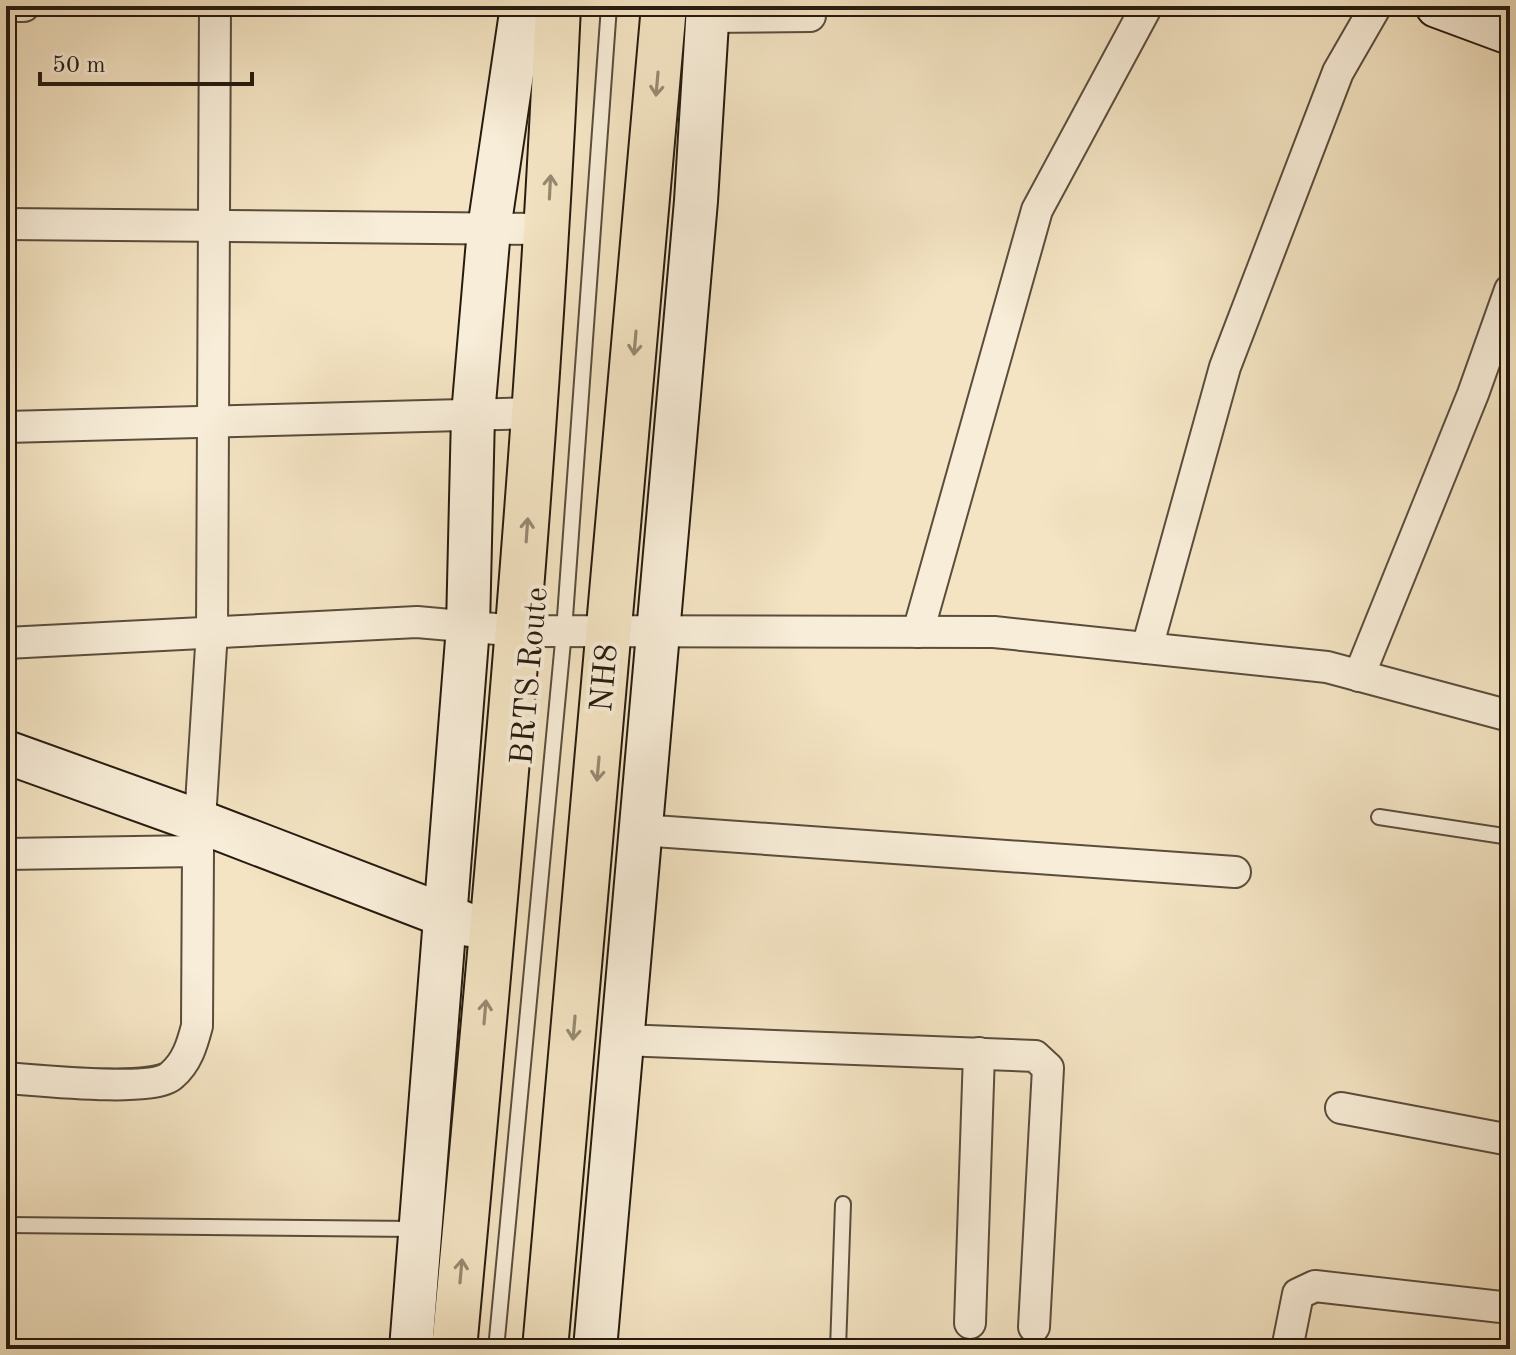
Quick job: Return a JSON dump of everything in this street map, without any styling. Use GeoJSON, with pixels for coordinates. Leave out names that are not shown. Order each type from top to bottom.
{"type":"FeatureCollection","features":[{"type":"Feature","properties":{"kind":"main road"},"geometry":{"type":"LineString","coordinates":[[468,1348],[492,933],[519,631],[548,229],[558,6]]}},
{"type":"Feature","properties":{"kind":"main road","name":"NH8"},"geometry":{"type":"LineString","coordinates":[[545,1349],[664,6]]}},
{"type":"Feature","properties":{"kind":"street"},"geometry":{"type":"LineString","coordinates":[[6,6],[24,6]]}},
{"type":"Feature","properties":{"kind":"street"},"geometry":{"type":"LineString","coordinates":[[6,1078],[141,1085],[170,1078],[190,1051],[197,1026],[200,836],[212,631],[215,6]]}},
{"type":"Feature","properties":{"kind":"street"},"geometry":{"type":"LineString","coordinates":[[411,1349],[468,627],[473,415],[489,229],[522,6]]}},
{"type":"Feature","properties":{"kind":"street"},"geometry":{"type":"LineString","coordinates":[[918,632],[1037,210],[1147,6]]}},
{"type":"Feature","properties":{"kind":"street"},"geometry":{"type":"LineString","coordinates":[[1147,648],[1225,367],[1338,72],[1376,6]]}},
{"type":"Feature","properties":{"kind":"street"},"geometry":{"type":"LineString","coordinates":[[1437,6],[1510,33]]}},
{"type":"Feature","properties":{"kind":"street"},"geometry":{"type":"LineString","coordinates":[[595,1349],[696,201],[708,12],[810,16]]}},
{"type":"Feature","properties":{"kind":"street"},"geometry":{"type":"LineString","coordinates":[[6,224],[548,229]]}},
{"type":"Feature","properties":{"kind":"street"},"geometry":{"type":"LineString","coordinates":[[1359,676],[1473,394],[1510,290]]}},
{"type":"Feature","properties":{"kind":"street"},"geometry":{"type":"LineString","coordinates":[[6,427],[535,413]]}},
{"type":"Feature","properties":{"kind":"street"},"geometry":{"type":"LineString","coordinates":[[6,643],[417,622],[519,631],[994,632],[1327,667],[1510,716]]}},
{"type":"Feature","properties":{"kind":"street"},"geometry":{"type":"LineString","coordinates":[[6,752],[200,836],[492,933]]}},
{"type":"Feature","properties":{"kind":"street"},"geometry":{"type":"LineString","coordinates":[[640,830],[1235,872]]}},
{"type":"Feature","properties":{"kind":"street"},"geometry":{"type":"LineString","coordinates":[[6,854],[200,836]]}},
{"type":"Feature","properties":{"kind":"street"},"geometry":{"type":"LineString","coordinates":[[622,1040],[1035,1056],[1048,1068],[1034,1327]]}},
{"type":"Feature","properties":{"kind":"street"},"geometry":{"type":"LineString","coordinates":[[970,1323],[979,1053]]}},
{"type":"Feature","properties":{"kind":"street"},"geometry":{"type":"LineString","coordinates":[[1341,1108],[1510,1140]]}},
{"type":"Feature","properties":{"kind":"street"},"geometry":{"type":"LineString","coordinates":[[1287,1349],[1298,1294],[1315,1286],[1510,1308]]}},
{"type":"Feature","properties":{"kind":"street"},"geometry":{"type":"LineString","coordinates":[[399,1349],[468,1348]]}},
{"type":"Feature","properties":{"kind":"lane","name":"BRTS Route"},"geometry":{"type":"LineString","coordinates":[[468,1348],[564,631],[609,6]]}},
{"type":"Feature","properties":{"kind":"lane"},"geometry":{"type":"LineString","coordinates":[[1379,817],[1510,837]]}},
{"type":"Feature","properties":{"kind":"lane"},"geometry":{"type":"LineString","coordinates":[[838,1349],[843,1204]]}},
{"type":"Feature","properties":{"kind":"lane"},"geometry":{"type":"LineString","coordinates":[[6,1225],[420,1229]]}}]}
